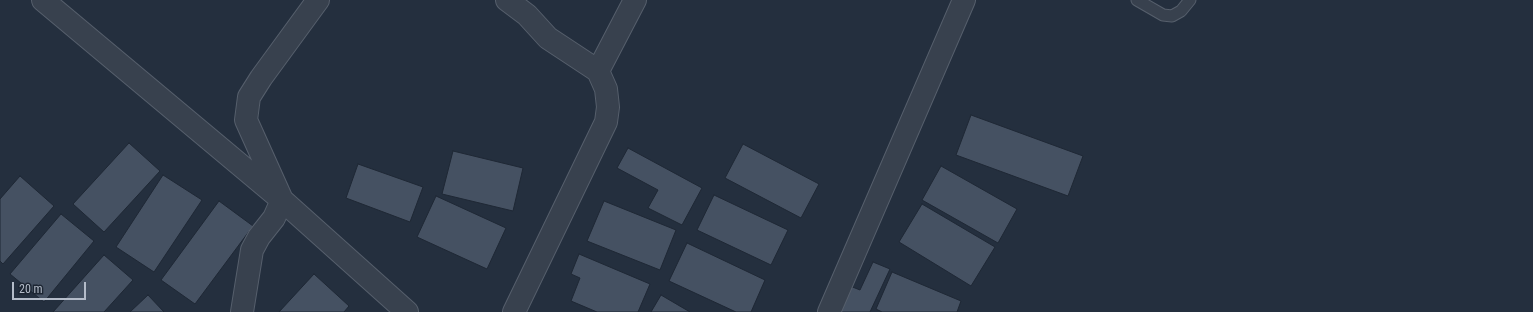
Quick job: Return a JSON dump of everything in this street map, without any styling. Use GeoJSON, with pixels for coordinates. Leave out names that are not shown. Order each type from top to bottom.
{"type":"FeatureCollection","features":[{"type":"Feature","properties":{"kind":"street"},"geometry":{"type":"LineString","coordinates":[[43,0],[282,200],[407,312]]}},
{"type":"Feature","properties":{"kind":"street"},"geometry":{"type":"LineString","coordinates":[[242,312],[252,250],[259,237],[274,218],[282,200],[246,120],[250,97],[261,78],[318,0]]}},
{"type":"Feature","properties":{"kind":"street"},"geometry":{"type":"LineString","coordinates":[[508,0],[527,15],[548,38],[598,71],[606,89],[608,108],[606,122],[514,312]]}},
{"type":"Feature","properties":{"kind":"street"},"geometry":{"type":"LineString","coordinates":[[598,71],[635,0]]}},
{"type":"Feature","properties":{"kind":"street"},"geometry":{"type":"LineString","coordinates":[[829,312],[964,0]]}},
{"type":"Feature","properties":{"kind":"lane"},"geometry":{"type":"LineString","coordinates":[[1137,0],[1163,15],[1172,16],[1181,11],[1190,0]]}},
{"type":"Feature","properties":{"kind":"building"},"geometry":{"type":"Polygon","coordinates":[[[971,115],[1083,156],[1068,196],[956,155],[971,115]]]}},
{"type":"Feature","properties":{"kind":"building"},"geometry":{"type":"Polygon","coordinates":[[[129,143],[160,171],[104,232],[73,204],[129,143]]]}},
{"type":"Feature","properties":{"kind":"building"},"geometry":{"type":"Polygon","coordinates":[[[743,144],[819,184],[801,218],[725,178],[743,144]]]}},
{"type":"Feature","properties":{"kind":"building"},"geometry":{"type":"Polygon","coordinates":[[[628,148],[702,188],[682,225],[648,208],[658,190],[617,168],[628,148]]]}},
{"type":"Feature","properties":{"kind":"building"},"geometry":{"type":"Polygon","coordinates":[[[453,151],[523,168],[513,211],[442,194],[453,151]]]}},
{"type":"Feature","properties":{"kind":"building"},"geometry":{"type":"Polygon","coordinates":[[[358,164],[423,187],[410,222],[346,198],[358,164]]]}},
{"type":"Feature","properties":{"kind":"building"},"geometry":{"type":"Polygon","coordinates":[[[941,166],[1017,209],[998,243],[922,200],[941,166]]]}},
{"type":"Feature","properties":{"kind":"building"},"geometry":{"type":"Polygon","coordinates":[[[163,175],[202,200],[154,272],[116,247],[163,175]]]}},
{"type":"Feature","properties":{"kind":"building"},"geometry":{"type":"Polygon","coordinates":[[[20,176],[54,206],[3,264],[0,261],[0,199],[20,176]]]}},
{"type":"Feature","properties":{"kind":"building"},"geometry":{"type":"Polygon","coordinates":[[[714,195],[788,230],[771,265],[697,230],[714,195]]]}},
{"type":"Feature","properties":{"kind":"building"},"geometry":{"type":"Polygon","coordinates":[[[436,196],[506,228],[487,269],[417,237],[436,196]]]}},
{"type":"Feature","properties":{"kind":"building"},"geometry":{"type":"Polygon","coordinates":[[[219,201],[253,226],[195,304],[161,280],[219,201]]]}},
{"type":"Feature","properties":{"kind":"building"},"geometry":{"type":"Polygon","coordinates":[[[604,201],[676,230],[660,270],[587,241],[604,201]]]}},
{"type":"Feature","properties":{"kind":"building"},"geometry":{"type":"Polygon","coordinates":[[[922,204],[995,247],[971,286],[899,242],[922,204]]]}},
{"type":"Feature","properties":{"kind":"building"},"geometry":{"type":"Polygon","coordinates":[[[61,214],[94,241],[44,302],[10,274],[61,214]]]}},
{"type":"Feature","properties":{"kind":"building"},"geometry":{"type":"Polygon","coordinates":[[[687,243],[765,280],[751,312],[736,312],[669,281],[687,243]]]}},
{"type":"Feature","properties":{"kind":"building"},"geometry":{"type":"Polygon","coordinates":[[[579,254],[650,284],[638,312],[597,312],[571,301],[580,278],[571,274],[579,254]]]}},
{"type":"Feature","properties":{"kind":"building"},"geometry":{"type":"Polygon","coordinates":[[[104,255],[133,280],[104,312],[53,312],[104,255]]]}},
{"type":"Feature","properties":{"kind":"building"},"geometry":{"type":"Polygon","coordinates":[[[873,262],[890,269],[870,312],[832,312],[845,284],[860,290],[873,262]]]}},
{"type":"Feature","properties":{"kind":"building"},"geometry":{"type":"Polygon","coordinates":[[[892,272],[961,301],[957,312],[882,312],[876,309],[892,272]]]}},
{"type":"Feature","properties":{"kind":"building"},"geometry":{"type":"Polygon","coordinates":[[[314,274],[349,306],[344,312],[279,312],[314,274]]]}},
{"type":"Feature","properties":{"kind":"building"},"geometry":{"type":"Polygon","coordinates":[[[148,295],[164,312],[130,312],[148,295]]]}},
{"type":"Feature","properties":{"kind":"building"},"geometry":{"type":"Polygon","coordinates":[[[661,295],[690,312],[651,312],[661,295]]]}}]}
